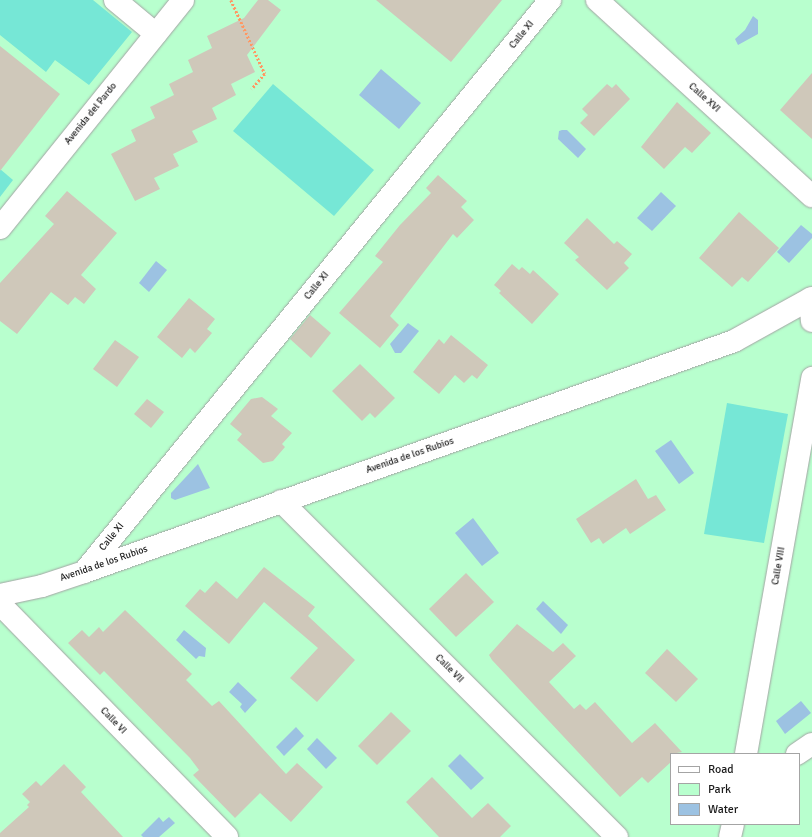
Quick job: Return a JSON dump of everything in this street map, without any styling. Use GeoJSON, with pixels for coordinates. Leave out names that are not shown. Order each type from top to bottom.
{"type":"FeatureCollection","features":[{"type":"Feature","properties":{"kind":"street"},"geometry":{"type":"LineString","coordinates":[[115,0],[156,34]]}},
{"type":"Feature","properties":{"kind":"street","name":"Avenida del Pardo"},"geometry":{"type":"LineString","coordinates":[[0,228],[182,0]]}},
{"type":"Feature","properties":{"kind":"street","name":"Calle XI"},"geometry":{"type":"LineString","coordinates":[[84,572],[550,0]]}},
{"type":"Feature","properties":{"kind":"street","name":"Calle XVI"},"geometry":{"type":"LineString","coordinates":[[597,0],[812,196]]}},
{"type":"Feature","properties":{"kind":"street"},"geometry":{"type":"LineString","coordinates":[[811,299],[812,321]]}},
{"type":"Feature","properties":{"kind":"street","name":"Avenida de los Rubios"},"geometry":{"type":"LineString","coordinates":[[0,596],[42,586],[84,572],[734,341],[811,299]]}},
{"type":"Feature","properties":{"kind":"street","name":"Calle VIII"},"geometry":{"type":"LineString","coordinates":[[746,753],[812,378]]}},
{"type":"Feature","properties":{"kind":"street","name":"Calle VII"},"geometry":{"type":"LineString","coordinates":[[281,501],[617,837]]}},
{"type":"Feature","properties":{"kind":"street","name":"Calle VI"},"geometry":{"type":"LineString","coordinates":[[0,604],[227,837]]}},
{"type":"Feature","properties":{"kind":"street"},"geometry":{"type":"LineString","coordinates":[[798,753],[812,744]]}},
{"type":"Feature","properties":{"kind":"street"},"geometry":{"type":"LineString","coordinates":[[730,837],[733,825]]}},
{"type":"Feature","properties":{"kind":"path"},"geometry":{"type":"LineString","coordinates":[[231,0],[265,74],[252,89]]}},
{"type":"Feature","properties":{"kind":"green space"},"geometry":{"type":"Polygon","coordinates":[[[0,0],[812,0],[812,837],[0,837],[0,0]]]}},
{"type":"Feature","properties":{"kind":"shaded area"},"geometry":{"type":"Polygon","coordinates":[[[0,0],[93,0],[132,32],[89,85],[55,60],[46,72],[0,35],[0,0]]]}},
{"type":"Feature","properties":{"kind":"shaded area"},"geometry":{"type":"Polygon","coordinates":[[[273,84],[374,170],[334,216],[233,131],[273,84]]]}},
{"type":"Feature","properties":{"kind":"shaded area"},"geometry":{"type":"Polygon","coordinates":[[[0,169],[13,180],[0,197],[0,169]]]}},
{"type":"Feature","properties":{"kind":"shaded area"},"geometry":{"type":"Polygon","coordinates":[[[727,403],[788,414],[764,543],[704,534],[727,403]]]}},
{"type":"Feature","properties":{"kind":"water"},"geometry":{"type":"Polygon","coordinates":[[[753,16],[758,20],[758,34],[738,45],[735,39],[745,30],[753,16]]]}},
{"type":"Feature","properties":{"kind":"water"},"geometry":{"type":"Polygon","coordinates":[[[381,69],[421,103],[399,129],[359,95],[381,69]]]}},
{"type":"Feature","properties":{"kind":"water"},"geometry":{"type":"Polygon","coordinates":[[[567,130],[586,149],[578,158],[558,139],[559,131],[567,130]]]}},
{"type":"Feature","properties":{"kind":"water"},"geometry":{"type":"Polygon","coordinates":[[[661,192],[676,206],[652,231],[637,218],[661,192]]]}},
{"type":"Feature","properties":{"kind":"water"},"geometry":{"type":"Polygon","coordinates":[[[801,225],[812,234],[812,238],[789,263],[777,252],[801,225]]]}},
{"type":"Feature","properties":{"kind":"water"},"geometry":{"type":"Polygon","coordinates":[[[156,261],[167,270],[149,292],[139,283],[156,261]]]}},
{"type":"Feature","properties":{"kind":"water"},"geometry":{"type":"Polygon","coordinates":[[[408,323],[419,331],[401,353],[395,353],[390,344],[408,323]]]}},
{"type":"Feature","properties":{"kind":"water"},"geometry":{"type":"Polygon","coordinates":[[[671,440],[694,473],[679,484],[655,451],[671,440]]]}},
{"type":"Feature","properties":{"kind":"water"},"geometry":{"type":"Polygon","coordinates":[[[198,464],[210,488],[175,500],[171,498],[171,493],[198,464]]]}},
{"type":"Feature","properties":{"kind":"water"},"geometry":{"type":"Polygon","coordinates":[[[473,518],[499,553],[482,566],[455,533],[473,518]]]}},
{"type":"Feature","properties":{"kind":"water"},"geometry":{"type":"Polygon","coordinates":[[[543,601],[568,625],[561,634],[536,609],[543,601]]]}},
{"type":"Feature","properties":{"kind":"water"},"geometry":{"type":"Polygon","coordinates":[[[184,630],[206,648],[205,657],[199,656],[196,659],[176,640],[184,630]]]}},
{"type":"Feature","properties":{"kind":"water"},"geometry":{"type":"Polygon","coordinates":[[[238,682],[257,700],[245,713],[240,707],[242,704],[229,692],[238,682]]]}},
{"type":"Feature","properties":{"kind":"water"},"geometry":{"type":"Polygon","coordinates":[[[801,701],[811,713],[785,734],[776,721],[801,701]]]}},
{"type":"Feature","properties":{"kind":"water"},"geometry":{"type":"Polygon","coordinates":[[[296,727],[304,736],[284,756],[276,747],[296,727]]]}},
{"type":"Feature","properties":{"kind":"water"},"geometry":{"type":"Polygon","coordinates":[[[317,738],[337,758],[326,769],[307,749],[317,738]]]}},
{"type":"Feature","properties":{"kind":"water"},"geometry":{"type":"Polygon","coordinates":[[[460,754],[484,778],[471,790],[448,766],[460,754]]]}},
{"type":"Feature","properties":{"kind":"water"},"geometry":{"type":"Polygon","coordinates":[[[159,817],[163,822],[169,817],[175,823],[159,837],[143,837],[141,835],[159,817]]]}},
{"type":"Feature","properties":{"kind":"building"},"geometry":{"type":"Polygon","coordinates":[[[258,0],[268,0],[281,10],[247,55],[255,72],[231,84],[236,95],[212,108],[217,119],[192,131],[198,142],[173,154],[179,166],[154,178],[160,189],[135,201],[111,154],[136,141],[131,130],[155,118],[150,107],[174,95],[169,84],[193,72],[188,60],[212,48],[207,36],[244,18],[258,0]]]}},
{"type":"Feature","properties":{"kind":"building"},"geometry":{"type":"Polygon","coordinates":[[[376,0],[502,0],[451,62],[376,0]]]}},
{"type":"Feature","properties":{"kind":"building"},"geometry":{"type":"Polygon","coordinates":[[[0,46],[60,94],[0,171],[0,46]]]}},
{"type":"Feature","properties":{"kind":"building"},"geometry":{"type":"Polygon","coordinates":[[[812,73],[812,139],[780,110],[812,73]]]}},
{"type":"Feature","properties":{"kind":"building"},"geometry":{"type":"Polygon","coordinates":[[[607,84],[612,88],[616,84],[630,99],[594,136],[580,123],[588,115],[582,109],[607,84]]]}},
{"type":"Feature","properties":{"kind":"building"},"geometry":{"type":"Polygon","coordinates":[[[677,102],[711,133],[692,153],[685,147],[664,169],[641,147],[677,102]]]}},
{"type":"Feature","properties":{"kind":"building"},"geometry":{"type":"Polygon","coordinates":[[[438,175],[467,201],[461,207],[474,220],[457,238],[453,234],[390,316],[399,325],[380,348],[339,313],[383,262],[375,256],[400,225],[431,193],[426,188],[438,175]]]}},
{"type":"Feature","properties":{"kind":"building"},"geometry":{"type":"Polygon","coordinates":[[[67,191],[117,233],[81,275],[96,289],[84,304],[75,297],[68,305],[51,292],[17,334],[0,321],[0,283],[54,224],[45,216],[67,191]]]}},
{"type":"Feature","properties":{"kind":"building"},"geometry":{"type":"Polygon","coordinates":[[[739,212],[779,248],[748,282],[742,277],[732,287],[699,258],[739,212]]]}},
{"type":"Feature","properties":{"kind":"building"},"geometry":{"type":"Polygon","coordinates":[[[587,218],[614,244],[617,241],[632,254],[624,263],[629,268],[607,290],[575,260],[579,257],[564,243],[587,218]]]}},
{"type":"Feature","properties":{"kind":"building"},"geometry":{"type":"Polygon","coordinates":[[[512,264],[519,270],[522,267],[530,274],[533,270],[559,294],[532,324],[499,293],[501,291],[494,285],[512,264]]]}},
{"type":"Feature","properties":{"kind":"building"},"geometry":{"type":"Polygon","coordinates":[[[189,298],[215,319],[207,329],[212,333],[195,353],[190,348],[182,358],[157,337],[189,298]]]}},
{"type":"Feature","properties":{"kind":"building"},"geometry":{"type":"Polygon","coordinates":[[[310,315],[331,333],[311,358],[290,339],[310,315]]]}},
{"type":"Feature","properties":{"kind":"building"},"geometry":{"type":"Polygon","coordinates":[[[451,335],[488,365],[477,379],[472,375],[464,383],[455,375],[439,394],[413,372],[439,339],[444,344],[451,335]]]}},
{"type":"Feature","properties":{"kind":"building"},"geometry":{"type":"Polygon","coordinates":[[[115,340],[139,357],[117,387],[93,369],[115,340]]]}},
{"type":"Feature","properties":{"kind":"building"},"geometry":{"type":"Polygon","coordinates":[[[360,364],[395,398],[375,418],[370,413],[362,421],[332,391],[360,364]]]}},
{"type":"Feature","properties":{"kind":"building"},"geometry":{"type":"Polygon","coordinates":[[[262,397],[278,409],[271,416],[292,433],[282,444],[285,447],[273,461],[263,463],[237,440],[242,434],[230,424],[251,399],[262,397]]]}},
{"type":"Feature","properties":{"kind":"building"},"geometry":{"type":"Polygon","coordinates":[[[147,399],[164,412],[151,428],[134,414],[147,399]]]}},
{"type":"Feature","properties":{"kind":"building"},"geometry":{"type":"Polygon","coordinates":[[[636,479],[648,499],[656,495],[666,510],[630,534],[626,528],[603,544],[599,538],[591,543],[576,519],[636,479]]]}},
{"type":"Feature","properties":{"kind":"building"},"geometry":{"type":"Polygon","coordinates":[[[264,567],[315,607],[308,616],[355,660],[317,702],[290,678],[318,648],[264,602],[229,644],[185,606],[200,589],[205,593],[216,581],[237,599],[264,567]]]}},
{"type":"Feature","properties":{"kind":"building"},"geometry":{"type":"Polygon","coordinates":[[[466,573],[494,602],[456,637],[429,609],[466,573]]]}},
{"type":"Feature","properties":{"kind":"building"},"geometry":{"type":"Polygon","coordinates":[[[125,610],[192,674],[186,680],[212,706],[219,701],[286,774],[297,763],[323,787],[291,822],[260,793],[235,818],[193,775],[199,770],[190,758],[104,671],[100,675],[68,643],[82,630],[89,637],[99,627],[103,632],[125,610]]]}},
{"type":"Feature","properties":{"kind":"building"},"geometry":{"type":"Polygon","coordinates":[[[517,624],[553,652],[563,643],[576,656],[549,682],[574,709],[580,704],[586,710],[595,702],[632,743],[655,723],[682,752],[670,753],[670,763],[648,783],[642,777],[620,797],[489,655],[517,624]]]}},
{"type":"Feature","properties":{"kind":"building"},"geometry":{"type":"Polygon","coordinates":[[[667,649],[698,679],[676,702],[645,673],[667,649]]]}},
{"type":"Feature","properties":{"kind":"building"},"geometry":{"type":"Polygon","coordinates":[[[391,712],[411,731],[377,765],[358,746],[391,712]]]}},
{"type":"Feature","properties":{"kind":"building"},"geometry":{"type":"Polygon","coordinates":[[[64,764],[86,787],[81,792],[123,837],[0,837],[0,833],[29,807],[27,805],[30,802],[22,794],[36,781],[41,786],[64,764]]]}},
{"type":"Feature","properties":{"kind":"building"},"geometry":{"type":"Polygon","coordinates":[[[432,777],[472,818],[488,803],[511,826],[500,837],[439,837],[406,802],[432,777]]]}}]}
